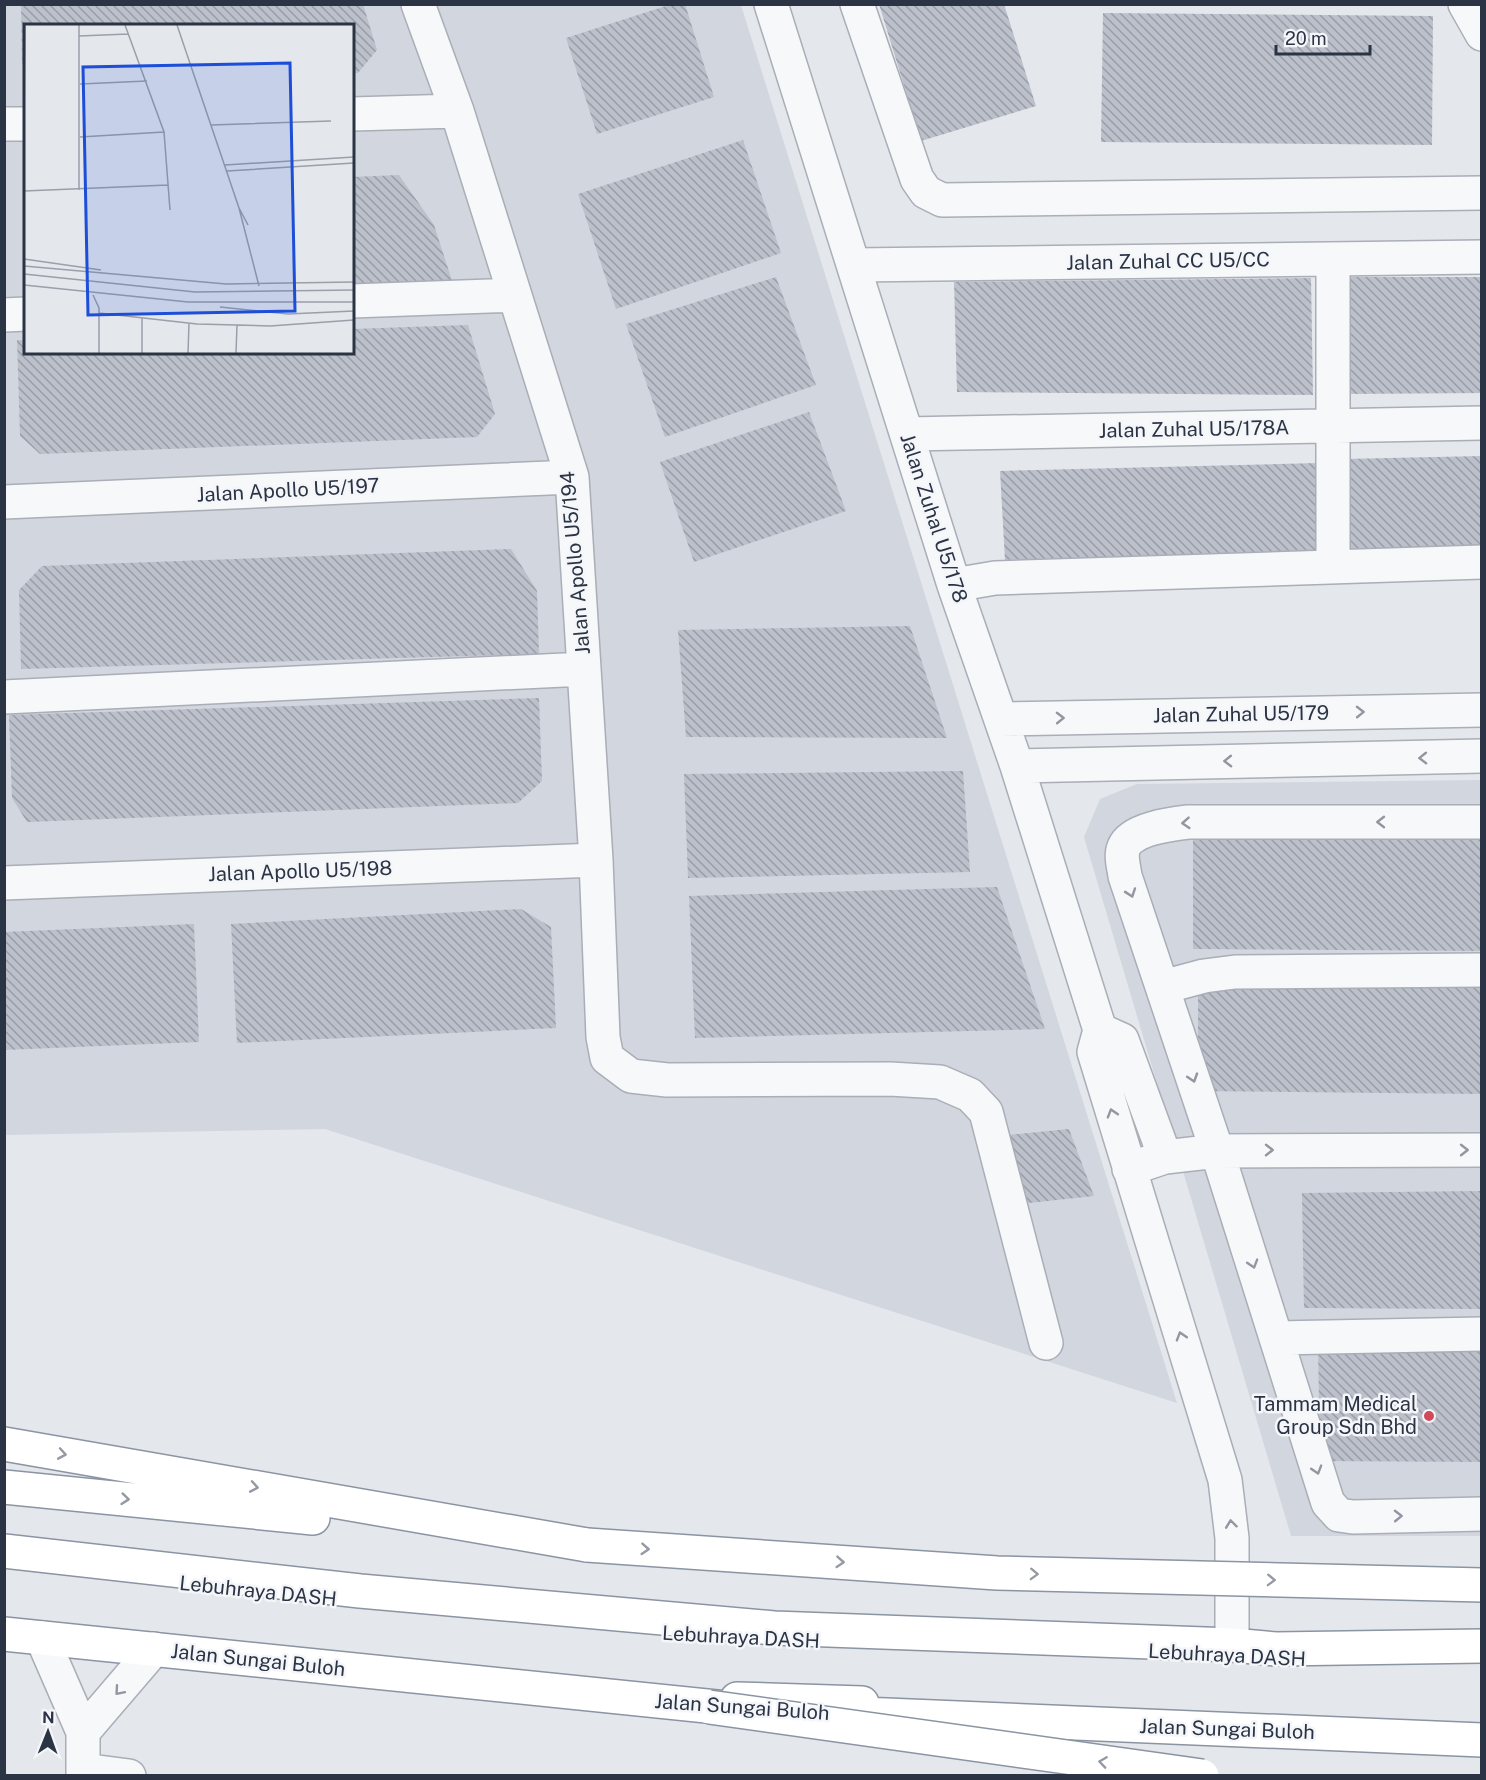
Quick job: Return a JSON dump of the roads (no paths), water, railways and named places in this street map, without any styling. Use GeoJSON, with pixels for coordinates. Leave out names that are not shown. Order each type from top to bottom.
{"type":"FeatureCollection","features":[{"type":"Feature","properties":{"kind":"highway"},"geometry":{"type":"LineString","coordinates":[[4,1444],[587,1545]]}},
{"type":"Feature","properties":{"kind":"highway"},"geometry":{"type":"LineString","coordinates":[[4,1487],[587,1545],[997,1573],[1482,1585]]}},
{"type":"Feature","properties":{"kind":"highway"},"geometry":{"type":"LineString","coordinates":[[4,1551],[360,1591],[774,1628],[1232,1645],[1276,1649],[1482,1646]]}},
{"type":"Feature","properties":{"kind":"highway","name":"Lebuhraya DASH"},"geometry":{"type":"LineString","coordinates":[[4,1564],[716,1640],[1000,1645],[1383,1663],[1482,1662]]}},
{"type":"Feature","properties":{"kind":"highway"},"geometry":{"type":"LineString","coordinates":[[4,1626],[721,1699],[1376,1721],[1482,1722]]}},
{"type":"Feature","properties":{"kind":"highway","name":"Jalan Sungai Buloh"},"geometry":{"type":"LineString","coordinates":[[4,1634],[709,1707],[1482,1740]]}},
{"type":"Feature","properties":{"kind":"highway"},"geometry":{"type":"LineString","coordinates":[[709,1707],[1202,1776]]}},
{"type":"Feature","properties":{"kind":"street","name":"Jalan Apollo U5/194"},"geometry":{"type":"LineString","coordinates":[[418,4],[457,111],[572,477],[596,860],[603,1037],[607,1058],[631,1076],[667,1080],[910,1080],[940,1082],[970,1095],[986,1112],[1046,1343]]}},
{"type":"Feature","properties":{"kind":"street","name":"Jalan Zuhal U5/178"},"geometry":{"type":"LineString","coordinates":[[771,4],[954,585],[1017,765],[1100,1030]]}},
{"type":"Feature","properties":{"kind":"street"},"geometry":{"type":"LineString","coordinates":[[857,4],[917,179],[926,192],[942,200],[1482,193]]}},
{"type":"Feature","properties":{"kind":"street"},"geometry":{"type":"LineString","coordinates":[[1465,4],[1482,34]]}},
{"type":"Feature","properties":{"kind":"street"},"geometry":{"type":"LineString","coordinates":[[354,114],[457,111]]}},
{"type":"Feature","properties":{"kind":"street"},"geometry":{"type":"LineString","coordinates":[[4,124],[24,124]]}},
{"type":"Feature","properties":{"kind":"street","name":"Jalan Zuhal CC U5/CC"},"geometry":{"type":"LineString","coordinates":[[854,265],[1482,257]]}},
{"type":"Feature","properties":{"kind":"street"},"geometry":{"type":"LineString","coordinates":[[1333,259],[1333,567]]}},
{"type":"Feature","properties":{"kind":"street"},"geometry":{"type":"LineString","coordinates":[[354,301],[514,295]]}},
{"type":"Feature","properties":{"kind":"street"},"geometry":{"type":"LineString","coordinates":[[4,315],[24,314]]}},
{"type":"Feature","properties":{"kind":"street","name":"Jalan Zuhal U5/178A"},"geometry":{"type":"LineString","coordinates":[[907,434],[1482,423]]}},
{"type":"Feature","properties":{"kind":"street","name":"Jalan Apollo U5/197"},"geometry":{"type":"LineString","coordinates":[[4,502],[572,477]]}},
{"type":"Feature","properties":{"kind":"street"},"geometry":{"type":"LineString","coordinates":[[954,585],[995,578],[1482,562]]}},
{"type":"Feature","properties":{"kind":"street"},"geometry":{"type":"LineString","coordinates":[[4,697],[584,669]]}},
{"type":"Feature","properties":{"kind":"street","name":"Jalan Zuhal U5/179"},"geometry":{"type":"LineString","coordinates":[[1001,719],[1482,710]]}},
{"type":"Feature","properties":{"kind":"street"},"geometry":{"type":"LineString","coordinates":[[1017,765],[1482,756]]}},
{"type":"Feature","properties":{"kind":"street"},"geometry":{"type":"LineString","coordinates":[[1482,822],[1188,822],[1168,824],[1130,838],[1124,846],[1122,857],[1125,876],[1217,1150],[1328,1503],[1339,1515],[1353,1517],[1482,1514]]}},
{"type":"Feature","properties":{"kind":"street","name":"Jalan Apollo U5/198"},"geometry":{"type":"LineString","coordinates":[[4,883],[596,860]]}},
{"type":"Feature","properties":{"kind":"street"},"geometry":{"type":"LineString","coordinates":[[1163,987],[1204,975],[1235,972],[1482,970]]}},
{"type":"Feature","properties":{"kind":"street"},"geometry":{"type":"LineString","coordinates":[[1165,1157],[1122,1040],[1100,1030],[1094,1052],[1225,1480],[1232,1538],[1232,1645]]}},
{"type":"Feature","properties":{"kind":"street"},"geometry":{"type":"LineString","coordinates":[[1129,1169],[1165,1157],[1217,1150],[1482,1150]]}},
{"type":"Feature","properties":{"kind":"street"},"geometry":{"type":"LineString","coordinates":[[1276,1338],[1482,1334]]}},
{"type":"Feature","properties":{"kind":"street"},"geometry":{"type":"LineString","coordinates":[[42,1638],[83,1732],[83,1773],[129,1776]]}},
{"type":"Feature","properties":{"kind":"street"},"geometry":{"type":"LineString","coordinates":[[83,1732],[154,1649]]}},
{"type":"Feature","properties":{"kind":"place","name":"Tammam Medical Group Sdn Bhd"},"geometry":{"type":"Point","coordinates":[1429,1416]}}]}
